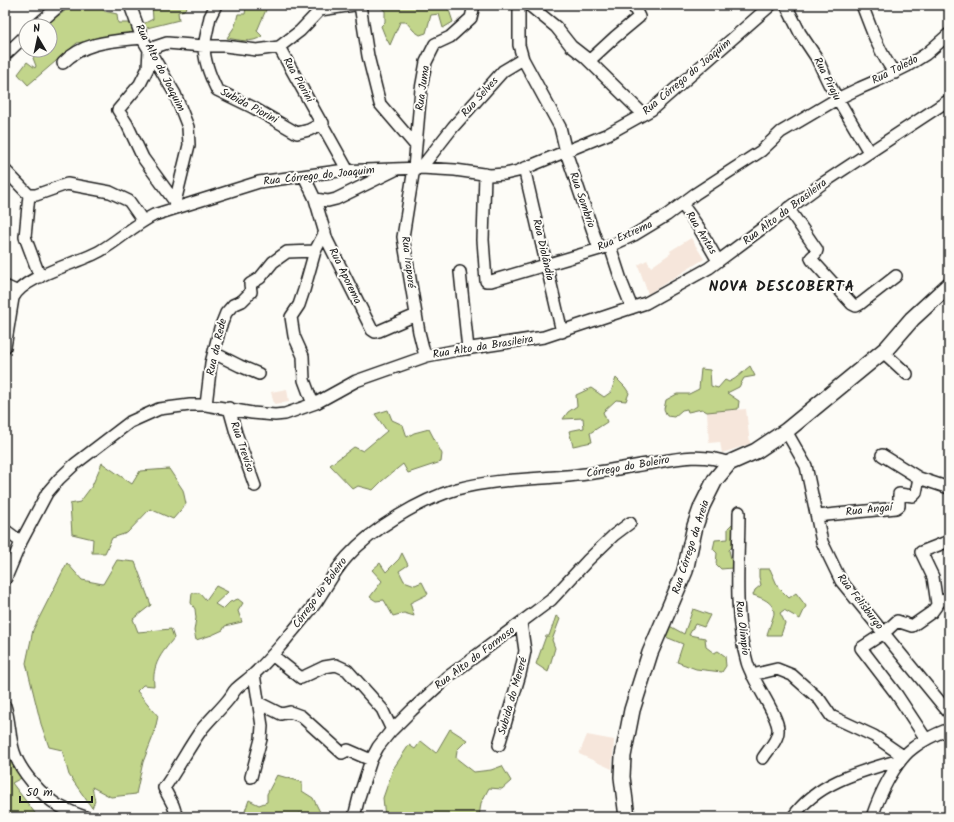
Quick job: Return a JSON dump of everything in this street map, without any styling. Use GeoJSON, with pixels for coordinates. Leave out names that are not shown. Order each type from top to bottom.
{"type":"FeatureCollection","features":[{"type":"Feature","properties":{"kind":"street"},"geometry":{"type":"LineString","coordinates":[[45,18],[60,5]]}},
{"type":"Feature","properties":{"kind":"street","name":"Rua Alto do Joaquim"},"geometry":{"type":"LineString","coordinates":[[130,5],[142,38],[175,94],[188,126],[189,145],[175,205]]}},
{"type":"Feature","properties":{"kind":"street"},"geometry":{"type":"LineString","coordinates":[[204,46],[210,17],[216,5]]}},
{"type":"Feature","properties":{"kind":"street","name":"Rua Piorini"},"geometry":{"type":"LineString","coordinates":[[348,171],[279,48],[300,31],[320,10],[354,5]]}},
{"type":"Feature","properties":{"kind":"street"},"geometry":{"type":"LineString","coordinates":[[360,5],[368,56],[380,104],[416,146]]}},
{"type":"Feature","properties":{"kind":"street","name":"Rua Juma"},"geometry":{"type":"LineString","coordinates":[[417,168],[416,146],[421,90],[426,62],[435,44],[450,37],[471,18],[474,5]]}},
{"type":"Feature","properties":{"kind":"street","name":"Rua Sombrio"},"geometry":{"type":"LineString","coordinates":[[518,5],[519,45],[523,58],[560,127],[566,152],[599,249]]}},
{"type":"Feature","properties":{"kind":"street"},"geometry":{"type":"LineString","coordinates":[[529,5],[556,27],[571,46],[589,61],[643,114]]}},
{"type":"Feature","properties":{"kind":"street"},"geometry":{"type":"LineString","coordinates":[[589,61],[614,37],[639,17],[633,5]]}},
{"type":"Feature","properties":{"kind":"street","name":"Rua Córrego do Joaquim"},"geometry":{"type":"LineString","coordinates":[[16,292],[28,283],[40,277],[100,251],[143,221],[175,205],[259,182],[348,171],[399,168],[505,174],[524,168],[608,134],[651,110],[771,5]]}},
{"type":"Feature","properties":{"kind":"street","name":"Rua Piraju"},"geometry":{"type":"LineString","coordinates":[[786,5],[800,33],[816,57],[837,99],[869,152]]}},
{"type":"Feature","properties":{"kind":"street"},"geometry":{"type":"LineString","coordinates":[[862,5],[877,43],[894,72]]}},
{"type":"Feature","properties":{"kind":"street","name":"Rua Toledo"},"geometry":{"type":"LineString","coordinates":[[837,99],[894,72],[926,54],[949,34]]}},
{"type":"Feature","properties":{"kind":"street"},"geometry":{"type":"LineString","coordinates":[[63,63],[75,52],[86,47],[105,41],[142,38]]}},
{"type":"Feature","properties":{"kind":"street"},"geometry":{"type":"LineString","coordinates":[[5,55],[18,43]]}},
{"type":"Feature","properties":{"kind":"street"},"geometry":{"type":"LineString","coordinates":[[175,205],[142,158],[127,124],[118,110],[140,84],[148,68],[149,49],[167,43],[225,46],[257,50],[279,48]]}},
{"type":"Feature","properties":{"kind":"street","name":"Subida Piorini"},"geometry":{"type":"LineString","coordinates":[[204,46],[207,66],[217,90],[252,107],[297,133],[309,130],[322,123]]}},
{"type":"Feature","properties":{"kind":"street","name":"Rua Selves"},"geometry":{"type":"LineString","coordinates":[[417,168],[503,71],[523,58]]}},
{"type":"Feature","properties":{"kind":"street","name":"Rua Extrema"},"geometry":{"type":"LineString","coordinates":[[485,174],[483,240],[486,281],[491,282],[610,246],[654,223],[761,151],[781,132],[837,99]]}},
{"type":"Feature","properties":{"kind":"street","name":"Rua Alto da Brasileira"},"geometry":{"type":"LineString","coordinates":[[5,580],[22,542],[47,493],[75,464],[125,424],[159,409],[190,405],[206,405],[252,413],[275,415],[285,414],[313,404],[356,381],[425,356],[468,348],[530,340],[562,332],[646,303],[718,261],[823,183],[949,100]]}},
{"type":"Feature","properties":{"kind":"street"},"geometry":{"type":"LineString","coordinates":[[315,199],[328,202],[399,168]]}},
{"type":"Feature","properties":{"kind":"street","name":"Rua Iraporé"},"geometry":{"type":"LineString","coordinates":[[417,168],[403,237],[416,315],[425,356]]}},
{"type":"Feature","properties":{"kind":"street","name":"Rua Diolândia"},"geometry":{"type":"LineString","coordinates":[[524,168],[562,332]]}},
{"type":"Feature","properties":{"kind":"street"},"geometry":{"type":"LineString","coordinates":[[5,170],[29,195],[36,195],[67,184],[110,192],[129,201],[143,221]]}},
{"type":"Feature","properties":{"kind":"street","name":"Rua Aporema"},"geometry":{"type":"LineString","coordinates":[[304,176],[315,199],[327,240],[372,330],[375,332],[379,331],[416,315]]}},
{"type":"Feature","properties":{"kind":"street"},"geometry":{"type":"LineString","coordinates":[[29,195],[25,237],[40,277]]}},
{"type":"Feature","properties":{"kind":"street","name":"Rua Antas"},"geometry":{"type":"LineString","coordinates":[[682,204],[699,228],[718,261]]}},
{"type":"Feature","properties":{"kind":"street"},"geometry":{"type":"LineString","coordinates":[[788,208],[817,250],[811,258],[812,260],[852,304],[856,306],[860,304],[896,276]]}},
{"type":"Feature","properties":{"kind":"street"},"geometry":{"type":"LineString","coordinates":[[313,404],[304,380],[304,356],[294,336],[291,317],[299,305],[315,251],[324,232]]}},
{"type":"Feature","properties":{"kind":"street"},"geometry":{"type":"LineString","coordinates":[[610,246],[632,308]]}},
{"type":"Feature","properties":{"kind":"street","name":"Rua da Rede"},"geometry":{"type":"LineString","coordinates":[[206,405],[211,363],[226,313],[233,305],[242,301],[251,292],[250,284],[260,278],[273,262],[287,252],[315,251]]}},
{"type":"Feature","properties":{"kind":"street"},"geometry":{"type":"LineString","coordinates":[[460,272],[468,348]]}},
{"type":"Feature","properties":{"kind":"street","name":"Rua Córrego da Areia"},"geometry":{"type":"LineString","coordinates":[[627,817],[622,777],[623,756],[632,710],[650,653],[678,592],[685,571],[695,526],[702,506],[715,480],[729,463],[756,451],[786,431],[882,351],[912,319],[949,285]]}},
{"type":"Feature","properties":{"kind":"street"},"geometry":{"type":"LineString","coordinates":[[5,286],[16,292],[13,298],[5,347]]}},
{"type":"Feature","properties":{"kind":"street"},"geometry":{"type":"LineString","coordinates":[[882,351],[907,374]]}},
{"type":"Feature","properties":{"kind":"street"},"geometry":{"type":"LineString","coordinates":[[214,353],[259,374]]}},
{"type":"Feature","properties":{"kind":"street","name":"Rua Treviso"},"geometry":{"type":"LineString","coordinates":[[229,408],[236,433],[246,457],[255,486]]}},
{"type":"Feature","properties":{"kind":"street","name":"Rua Felisburgo"},"geometry":{"type":"LineString","coordinates":[[786,431],[806,466],[822,542],[841,581],[920,679],[949,712]]}},
{"type":"Feature","properties":{"kind":"street"},"geometry":{"type":"LineString","coordinates":[[882,455],[919,478],[949,488]]}},
{"type":"Feature","properties":{"kind":"street","name":"Córrego do Boleiro"},"geometry":{"type":"LineString","coordinates":[[176,817],[173,805],[164,788],[176,772],[193,742],[230,699],[235,690],[254,674],[272,655],[317,601],[334,573],[356,548],[391,520],[428,501],[457,489],[501,480],[564,477],[691,457],[717,459],[729,463]]}},
{"type":"Feature","properties":{"kind":"street","name":"Rua Angaí"},"geometry":{"type":"LineString","coordinates":[[817,516],[896,508],[899,506],[899,494],[913,496],[916,493],[919,478]]}},
{"type":"Feature","properties":{"kind":"street","name":"Rua Olímpio"},"geometry":{"type":"LineString","coordinates":[[739,512],[738,595],[741,629],[747,663],[775,718],[779,731],[763,758]]}},
{"type":"Feature","properties":{"kind":"street","name":"Rua Alto do Formoso"},"geometry":{"type":"LineString","coordinates":[[354,817],[371,760],[378,747],[392,730],[449,676],[551,600],[588,560],[614,535],[630,523]]}},
{"type":"Feature","properties":{"kind":"street"},"geometry":{"type":"LineString","coordinates":[[5,530],[22,542]]}},
{"type":"Feature","properties":{"kind":"street"},"geometry":{"type":"LineString","coordinates":[[937,604],[933,577],[921,552],[949,541]]}},
{"type":"Feature","properties":{"kind":"street"},"geometry":{"type":"LineString","coordinates":[[926,739],[897,696],[861,648],[884,633],[898,621],[912,626],[932,612],[940,601],[949,599]]}},
{"type":"Feature","properties":{"kind":"street","name":"Subida do Mereré"},"geometry":{"type":"LineString","coordinates":[[499,746],[525,651],[521,623]]}},
{"type":"Feature","properties":{"kind":"street"},"geometry":{"type":"LineString","coordinates":[[272,655],[301,678],[324,667],[336,665],[347,670],[382,709],[392,730]]}},
{"type":"Feature","properties":{"kind":"street"},"geometry":{"type":"LineString","coordinates":[[752,675],[776,669],[792,675],[820,700],[831,716],[874,736],[902,758]]}},
{"type":"Feature","properties":{"kind":"street"},"geometry":{"type":"LineString","coordinates":[[250,777],[261,739],[262,726],[254,674]]}},
{"type":"Feature","properties":{"kind":"street"},"geometry":{"type":"LineString","coordinates":[[259,703],[281,714],[290,712],[301,716],[342,753],[348,750],[371,760]]}},
{"type":"Feature","properties":{"kind":"street"},"geometry":{"type":"LineString","coordinates":[[5,706],[9,733],[14,752],[20,765],[30,780],[58,805],[85,817]]}},
{"type":"Feature","properties":{"kind":"street"},"geometry":{"type":"LineString","coordinates":[[872,817],[882,793],[902,758],[912,748],[926,739],[949,729]]}},
{"type":"Feature","properties":{"kind":"street"},"geometry":{"type":"LineString","coordinates":[[793,817],[810,799],[848,775],[902,758]]}},
{"type":"Feature","properties":{"kind":"shaded area"},"geometry":{"type":"Polygon","coordinates":[[[691,238],[704,259],[648,294],[638,265],[647,260],[651,267],[671,253],[670,251],[691,238]]]}},
{"type":"Feature","properties":{"kind":"shaded area"},"geometry":{"type":"Polygon","coordinates":[[[287,389],[289,402],[274,404],[271,392],[287,389]]]}},
{"type":"Feature","properties":{"kind":"shaded area"},"geometry":{"type":"Polygon","coordinates":[[[746,409],[750,444],[722,453],[720,442],[709,443],[707,412],[746,409]]]}},
{"type":"Feature","properties":{"kind":"shaded area"},"geometry":{"type":"Polygon","coordinates":[[[587,735],[614,740],[612,769],[579,754],[587,735]]]}},
{"type":"Feature","properties":{"kind":"green space"},"geometry":{"type":"Polygon","coordinates":[[[73,5],[100,5],[104,11],[117,14],[118,23],[134,23],[137,32],[77,43],[28,85],[18,74],[27,62],[35,68],[36,66],[33,58],[58,58],[58,18],[55,18],[73,5]]]}},
{"type":"Feature","properties":{"kind":"green space"},"geometry":{"type":"Polygon","coordinates":[[[152,5],[189,5],[184,10],[178,12],[179,20],[143,29],[141,25],[153,19],[152,5]]]}},
{"type":"Feature","properties":{"kind":"green space"},"geometry":{"type":"Polygon","coordinates":[[[268,5],[257,31],[262,36],[254,40],[245,41],[227,38],[235,26],[238,14],[245,14],[246,8],[241,6],[268,5]]]}},
{"type":"Feature","properties":{"kind":"green space"},"geometry":{"type":"Polygon","coordinates":[[[378,5],[443,5],[449,10],[453,22],[443,28],[439,14],[431,15],[426,33],[420,35],[406,22],[400,22],[390,45],[381,26],[385,22],[385,11],[378,5]]]}},
{"type":"Feature","properties":{"kind":"green space"},"geometry":{"type":"Polygon","coordinates":[[[750,366],[755,376],[744,378],[739,387],[727,393],[739,401],[738,409],[707,412],[702,409],[688,412],[687,409],[682,410],[674,417],[667,416],[664,409],[666,400],[677,394],[689,394],[699,389],[701,369],[710,370],[711,386],[718,388],[725,380],[729,382],[750,366]]]}},
{"type":"Feature","properties":{"kind":"green space"},"geometry":{"type":"Polygon","coordinates":[[[616,378],[629,393],[626,401],[616,400],[603,412],[607,422],[590,433],[592,442],[573,446],[569,431],[584,428],[583,418],[563,419],[568,412],[577,406],[576,395],[591,388],[604,397],[611,392],[616,378]]]}},
{"type":"Feature","properties":{"kind":"green space"},"geometry":{"type":"Polygon","coordinates":[[[388,410],[392,420],[403,425],[407,437],[414,433],[429,429],[442,454],[441,462],[408,473],[403,464],[373,490],[358,486],[353,489],[330,465],[354,447],[363,451],[387,431],[375,414],[388,410]]]}},
{"type":"Feature","properties":{"kind":"green space"},"geometry":{"type":"Polygon","coordinates":[[[102,463],[132,484],[140,471],[169,469],[183,490],[186,504],[173,519],[150,509],[127,533],[112,538],[105,553],[92,553],[93,539],[72,534],[70,504],[80,502],[92,486],[102,463]]]}},
{"type":"Feature","properties":{"kind":"green space"},"geometry":{"type":"Polygon","coordinates":[[[734,522],[737,542],[729,550],[733,568],[721,569],[716,564],[717,553],[713,549],[715,540],[728,539],[728,528],[734,522]]]}},
{"type":"Feature","properties":{"kind":"green space"},"geometry":{"type":"Polygon","coordinates":[[[402,553],[408,565],[399,571],[404,581],[415,585],[422,582],[428,594],[410,603],[414,616],[404,613],[393,616],[384,600],[376,601],[370,597],[382,581],[372,570],[380,563],[386,572],[399,559],[402,553]]]}},
{"type":"Feature","properties":{"kind":"green space"},"geometry":{"type":"Polygon","coordinates":[[[117,560],[135,562],[151,605],[133,619],[138,632],[171,629],[174,638],[158,660],[154,671],[154,686],[143,685],[137,691],[158,716],[154,734],[143,762],[136,794],[111,797],[92,787],[95,801],[92,808],[69,775],[62,750],[49,747],[41,724],[26,663],[33,630],[67,563],[82,580],[103,584],[117,560]]]}},
{"type":"Feature","properties":{"kind":"green space"},"geometry":{"type":"Polygon","coordinates":[[[759,569],[770,569],[778,587],[789,598],[796,593],[806,606],[800,619],[784,610],[780,613],[785,623],[781,635],[767,635],[774,615],[772,606],[767,601],[753,595],[755,590],[761,585],[759,569]]]}},
{"type":"Feature","properties":{"kind":"green space"},"geometry":{"type":"Polygon","coordinates":[[[216,586],[228,592],[215,604],[223,609],[230,602],[238,599],[243,603],[238,611],[242,622],[225,626],[223,630],[196,640],[194,631],[196,618],[195,609],[191,603],[192,593],[200,593],[206,600],[216,586]]]}},
{"type":"Feature","properties":{"kind":"green space"},"geometry":{"type":"Polygon","coordinates":[[[693,609],[710,615],[704,627],[695,624],[689,635],[705,638],[706,647],[714,653],[718,651],[725,656],[726,666],[722,672],[696,669],[677,662],[683,644],[661,635],[666,624],[684,634],[693,609]]]}},
{"type":"Feature","properties":{"kind":"green space"},"geometry":{"type":"Polygon","coordinates":[[[556,616],[560,619],[552,640],[555,648],[548,672],[536,664],[546,636],[549,636],[556,616]]]}},
{"type":"Feature","properties":{"kind":"green space"},"geometry":{"type":"Polygon","coordinates":[[[450,729],[467,740],[457,750],[456,758],[474,772],[491,770],[502,766],[511,781],[502,789],[489,788],[481,803],[479,817],[385,817],[383,798],[393,769],[409,745],[415,749],[421,741],[436,753],[450,729]]]}},
{"type":"Feature","properties":{"kind":"green space"},"geometry":{"type":"Polygon","coordinates":[[[12,760],[25,776],[12,783],[38,817],[5,817],[5,763],[12,760]]]}},
{"type":"Feature","properties":{"kind":"green space"},"geometry":{"type":"Polygon","coordinates":[[[277,775],[302,782],[302,791],[313,798],[320,812],[319,817],[303,817],[300,813],[295,817],[255,817],[245,811],[249,800],[259,805],[267,802],[267,794],[277,775]]]}},
{"type":"Feature","properties":{"kind":"district","name":"NOVA DESCOBERTA"},"geometry":{"type":"Point","coordinates":[782,287]}}]}
